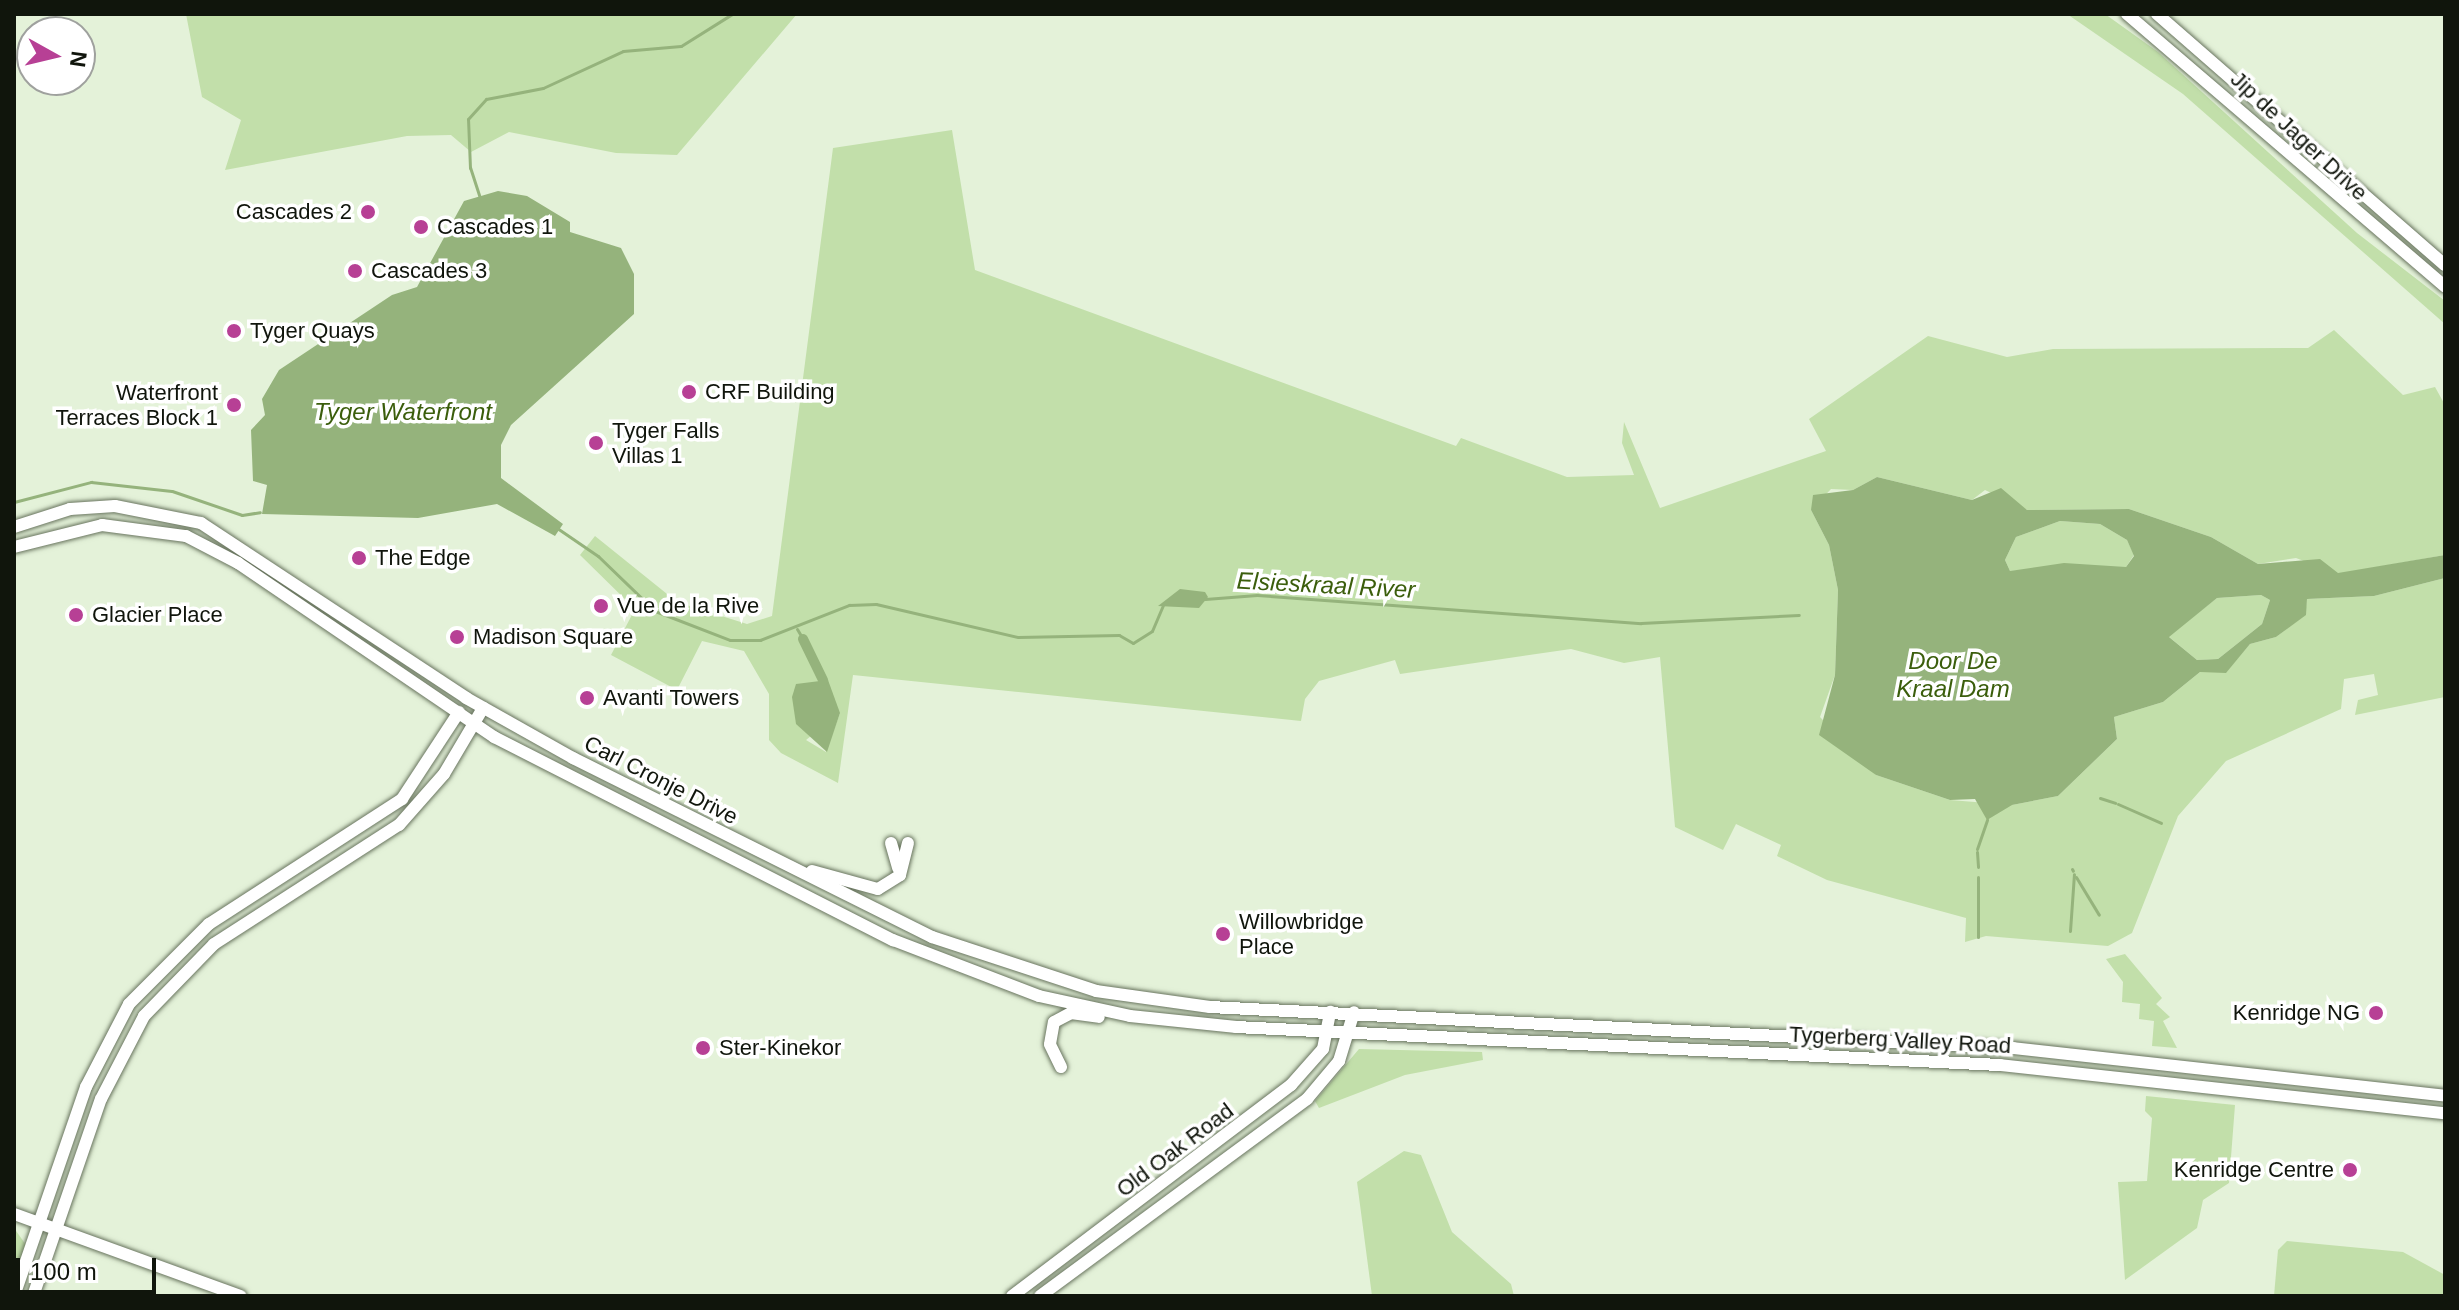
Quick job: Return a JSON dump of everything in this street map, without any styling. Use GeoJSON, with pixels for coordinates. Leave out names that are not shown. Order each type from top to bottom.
{"type":"FeatureCollection","features":[{"type":"Feature","properties":{"kind":"main road","name":"Jip de Jager Drive"},"geometry":{"type":"LineString","coordinates":[[2127,14],[2445,287]]}},
{"type":"Feature","properties":{"kind":"main road","name":"Jip de Jager Drive"},"geometry":{"type":"LineString","coordinates":[[2157,14],[2445,265]]}},
{"type":"Feature","properties":{"kind":"main road","name":"Carl Cronje Drive"},"geometry":{"type":"LineString","coordinates":[[14,527],[70,509],[115,506],[201,523],[483,708],[788,866],[946,943],[1041,977],[1168,1003],[1330,1012]]}},
{"type":"Feature","properties":{"kind":"main road","name":"Carl Cronje Drive"},"geometry":{"type":"LineString","coordinates":[[14,547],[80,527],[176,532],[238,563],[473,726],[919,952],[1025,992],[1130,1016],[1328,1033]]}},
{"type":"Feature","properties":{"kind":"main road"},"geometry":{"type":"LineString","coordinates":[[14,1296],[95,1065],[141,987],[209,924],[386,812],[419,778],[466,698]]}},
{"type":"Feature","properties":{"kind":"main road"},"geometry":{"type":"LineString","coordinates":[[33,1296],[108,1080],[153,1005],[214,944],[399,825],[483,708]]}},
{"type":"Feature","properties":{"kind":"main road"},"geometry":{"type":"LineString","coordinates":[[891,843],[899,876]]}},
{"type":"Feature","properties":{"kind":"main road"},"geometry":{"type":"LineString","coordinates":[[788,866],[870,890],[899,876],[908,843]]}},
{"type":"Feature","properties":{"kind":"main road","name":"Tygerberg Valley Road"},"geometry":{"type":"LineString","coordinates":[[1330,1012],[2013,1048],[2445,1096]]}},
{"type":"Feature","properties":{"kind":"main road","name":"Old Oak Road"},"geometry":{"type":"LineString","coordinates":[[1012,1296],[1192,1163],[1291,1085],[1328,1033],[1330,1012]]}},
{"type":"Feature","properties":{"kind":"main road","name":"Old Oak Road"},"geometry":{"type":"LineString","coordinates":[[1040,1296],[1244,1147],[1325,1081],[1352,1035],[1354,1012]]}},
{"type":"Feature","properties":{"kind":"main road"},"geometry":{"type":"LineString","coordinates":[[1061,1067],[1049,1038],[1058,1018],[1130,1016]]}},
{"type":"Feature","properties":{"kind":"main road"},"geometry":{"type":"LineString","coordinates":[[1291,1085],[1311,1055],[1303,1032]]}},
{"type":"Feature","properties":{"kind":"main road","name":"Tygerberg Valley Road"},"geometry":{"type":"LineString","coordinates":[[1328,1033],[2000,1065],[2445,1113]]}},
{"type":"Feature","properties":{"kind":"main road"},"geometry":{"type":"LineString","coordinates":[[1192,1163],[1233,1143],[1244,1147]]}},
{"type":"Feature","properties":{"kind":"main road"},"geometry":{"type":"LineString","coordinates":[[14,1214],[241,1296]]}},
{"type":"Feature","properties":{"kind":"shaded area"},"geometry":{"type":"Polygon","coordinates":[[[186,14],[797,14],[677,155],[616,153],[509,132],[471,152],[451,135],[407,136],[225,170],[241,120],[202,97],[186,14]]]}},
{"type":"Feature","properties":{"kind":"shaded area"},"geometry":{"type":"Polygon","coordinates":[[[2067,14],[2105,14],[2158,52],[2357,233],[2445,301],[2445,324],[2183,94],[2067,14]]]}},
{"type":"Feature","properties":{"kind":"shaded area"},"geometry":{"type":"Polygon","coordinates":[[[952,130],[975,270],[1456,446],[1461,438],[1567,477],[1634,475],[1622,443],[1624,422],[1660,508],[1826,451],[1809,419],[1928,336],[2007,357],[2053,349],[2308,348],[2334,330],[2403,395],[2435,387],[2445,405],[2445,555],[2338,574],[2296,558],[2258,564],[2211,537],[2129,509],[2027,510],[1985,490],[1972,500],[1877,477],[1853,490],[1831,489],[1811,510],[1829,545],[1838,590],[1835,675],[1820,717],[1876,775],[1950,800],[2012,805],[2058,796],[2117,739],[2114,717],[2163,702],[2200,672],[2226,672],[2250,644],[2276,637],[2305,615],[2307,599],[2374,596],[2445,578],[2445,697],[2355,715],[2358,700],[2378,695],[2374,674],[2344,679],[2341,709],[2226,761],[2178,816],[2132,933],[2108,946],[1986,936],[1965,942],[1966,918],[1827,880],[1777,856],[1781,845],[1736,824],[1723,850],[1675,827],[1660,657],[1624,663],[1571,649],[1400,674],[1395,660],[1319,681],[1305,699],[1301,721],[853,675],[838,783],[781,753],[769,740],[769,694],[744,651],[702,641],[677,690],[611,655],[635,609],[580,555],[595,536],[677,602],[747,624],[772,616],[833,148],[952,130]],[[840,713],[806,740],[826,752],[840,713]]]}},
{"type":"Feature","properties":{"kind":"shaded area"},"geometry":{"type":"Polygon","coordinates":[[[2060,521],[2100,524],[2127,540],[2134,555],[2126,567],[2010,571],[2005,560],[2016,537],[2060,521]]]}},
{"type":"Feature","properties":{"kind":"shaded area"},"geometry":{"type":"Polygon","coordinates":[[[2261,595],[2270,600],[2262,624],[2218,659],[2197,660],[2168,636],[2217,598],[2261,595]]]}},
{"type":"Feature","properties":{"kind":"shaded area"},"geometry":{"type":"Polygon","coordinates":[[[2125,954],[2162,998],[2156,1004],[2170,1017],[2163,1021],[2177,1048],[2152,1046],[2154,1021],[2139,1019],[2140,1004],[2122,1002],[2123,982],[2106,959],[2125,954]]]}},
{"type":"Feature","properties":{"kind":"shaded area"},"geometry":{"type":"Polygon","coordinates":[[[1359,1049],[1482,1052],[1483,1060],[1405,1075],[1319,1108],[1315,1101],[1359,1049]]]}},
{"type":"Feature","properties":{"kind":"shaded area"},"geometry":{"type":"Polygon","coordinates":[[[2146,1096],[2235,1105],[2229,1183],[2203,1200],[2197,1228],[2125,1280],[2118,1182],[2147,1181],[2152,1118],[2145,1111],[2146,1096]]]}},
{"type":"Feature","properties":{"kind":"shaded area"},"geometry":{"type":"Polygon","coordinates":[[[1404,1151],[1421,1155],[1452,1232],[1511,1284],[1514,1296],[1372,1296],[1357,1182],[1404,1151]]]}},
{"type":"Feature","properties":{"kind":"shaded area"},"geometry":{"type":"Polygon","coordinates":[[[14,1228],[26,1245],[14,1280],[14,1228]]]}},
{"type":"Feature","properties":{"kind":"shaded area"},"geometry":{"type":"Polygon","coordinates":[[[2287,1241],[2403,1252],[2445,1275],[2445,1296],[2274,1296],[2278,1250],[2287,1241]]]}},
{"type":"Feature","properties":{"kind":"water","name":"Tyger Waterfront"},"geometry":{"type":"Polygon","coordinates":[[[498,191],[527,196],[570,222],[570,232],[621,248],[634,274],[634,314],[511,425],[501,445],[501,478],[563,524],[555,536],[497,504],[418,518],[262,514],[267,485],[253,481],[251,430],[265,415],[262,399],[279,370],[392,295],[417,287],[464,201],[498,191]]]}},
{"type":"Feature","properties":{"kind":"water","name":"Door De Kraal Dam"},"geometry":{"type":"Polygon","coordinates":[[[1877,477],[1972,500],[2001,488],[2027,510],[2129,509],[2211,537],[2258,564],[2320,559],[2338,573],[2445,555],[2445,578],[2374,596],[2307,599],[2306,615],[2276,637],[2250,644],[2226,673],[2200,672],[2163,702],[2114,717],[2117,739],[2058,796],[2012,805],[1987,820],[1975,799],[1950,800],[1876,775],[1819,735],[1835,675],[1838,590],[1829,545],[1811,510],[1813,495],[1853,490],[1877,477]],[[2060,521],[2016,537],[2005,560],[2010,571],[2064,563],[2126,567],[2134,556],[2127,540],[2100,524],[2060,521]],[[2261,595],[2217,598],[2169,637],[2197,660],[2218,659],[2262,624],[2270,600],[2261,595]]]}},
{"type":"Feature","properties":{"kind":"water"},"geometry":{"type":"Polygon","coordinates":[[[1180,589],[1205,592],[1208,597],[1199,608],[1158,606],[1180,589]]]}},
{"type":"Feature","properties":{"kind":"water"},"geometry":{"type":"Polygon","coordinates":[[[828,680],[840,713],[827,752],[796,724],[792,697],[796,684],[828,680]]]}},
{"type":"Feature","properties":{"kind":"waterway"},"geometry":{"type":"LineString","coordinates":[[480,198],[470,168],[468,119],[486,99],[543,88],[623,51],[681,46],[732,14]]}},
{"type":"Feature","properties":{"kind":"waterway","name":"Elsieskraal River"},"geometry":{"type":"LineString","coordinates":[[14,502],[91,482],[172,491],[242,515],[260,512]]}},
{"type":"Feature","properties":{"kind":"waterway","name":"Elsieskraal River"},"geometry":{"type":"LineString","coordinates":[[557,528],[598,556],[655,611],[730,640],[760,640],[849,605],[876,604],[1018,637],[1119,635],[1133,643],[1152,631],[1163,605]]}},
{"type":"Feature","properties":{"kind":"waterway","name":"Elsieskraal River"},"geometry":{"type":"LineString","coordinates":[[1205,599],[1257,595],[1641,623],[1799,615]]}},
{"type":"Feature","properties":{"kind":"waterway"},"geometry":{"type":"LineString","coordinates":[[797,629],[803,639]]}},
{"type":"Feature","properties":{"kind":"waterway"},"geometry":{"type":"LineString","coordinates":[[803,639],[823,680]]}},
{"type":"Feature","properties":{"kind":"waterway"},"geometry":{"type":"LineString","coordinates":[[2100,798],[2115,803]]}},
{"type":"Feature","properties":{"kind":"waterway"},"geometry":{"type":"LineString","coordinates":[[2118,804],[2161,823]]}},
{"type":"Feature","properties":{"kind":"waterway"},"geometry":{"type":"LineString","coordinates":[[1977,849],[1987,820]]}},
{"type":"Feature","properties":{"kind":"waterway"},"geometry":{"type":"LineString","coordinates":[[1977,852],[1978,867]]}},
{"type":"Feature","properties":{"kind":"waterway"},"geometry":{"type":"LineString","coordinates":[[2070,931],[2074,874]]}},
{"type":"Feature","properties":{"kind":"waterway"},"geometry":{"type":"LineString","coordinates":[[1978,877],[1978,937]]}},
{"type":"Feature","properties":{"kind":"waterway"},"geometry":{"type":"LineString","coordinates":[[2076,877],[2099,915]]}},
{"type":"Feature","properties":{"kind":"place","name":"Cascades 2"},"geometry":{"type":"Point","coordinates":[368,212]}},
{"type":"Feature","properties":{"kind":"place","name":"Cascades 1"},"geometry":{"type":"Point","coordinates":[421,227]}},
{"type":"Feature","properties":{"kind":"place","name":"Cascades 3"},"geometry":{"type":"Point","coordinates":[355,271]}},
{"type":"Feature","properties":{"kind":"place","name":"Tyger Quays"},"geometry":{"type":"Point","coordinates":[234,331]}},
{"type":"Feature","properties":{"kind":"place","name":"CRF Building"},"geometry":{"type":"Point","coordinates":[689,392]}},
{"type":"Feature","properties":{"kind":"place","name":"Waterfront Terraces Block 1"},"geometry":{"type":"Point","coordinates":[234,405]}},
{"type":"Feature","properties":{"kind":"place","name":"Tyger Falls Villas 1"},"geometry":{"type":"Point","coordinates":[596,443]}},
{"type":"Feature","properties":{"kind":"place","name":"The Edge"},"geometry":{"type":"Point","coordinates":[359,558]}},
{"type":"Feature","properties":{"kind":"place","name":"Vue de la Rive"},"geometry":{"type":"Point","coordinates":[601,606]}},
{"type":"Feature","properties":{"kind":"place","name":"Glacier Place"},"geometry":{"type":"Point","coordinates":[76,615]}},
{"type":"Feature","properties":{"kind":"place","name":"Madison Square"},"geometry":{"type":"Point","coordinates":[457,637]}},
{"type":"Feature","properties":{"kind":"place","name":"Avanti Towers"},"geometry":{"type":"Point","coordinates":[587,698]}},
{"type":"Feature","properties":{"kind":"place","name":"Willowbridge Place"},"geometry":{"type":"Point","coordinates":[1223,934]}},
{"type":"Feature","properties":{"kind":"place","name":"Kenridge NG"},"geometry":{"type":"Point","coordinates":[2376,1013]}},
{"type":"Feature","properties":{"kind":"place","name":"Ster-Kinekor"},"geometry":{"type":"Point","coordinates":[703,1048]}},
{"type":"Feature","properties":{"kind":"place","name":"Kenridge Centre"},"geometry":{"type":"Point","coordinates":[2350,1170]}}]}
